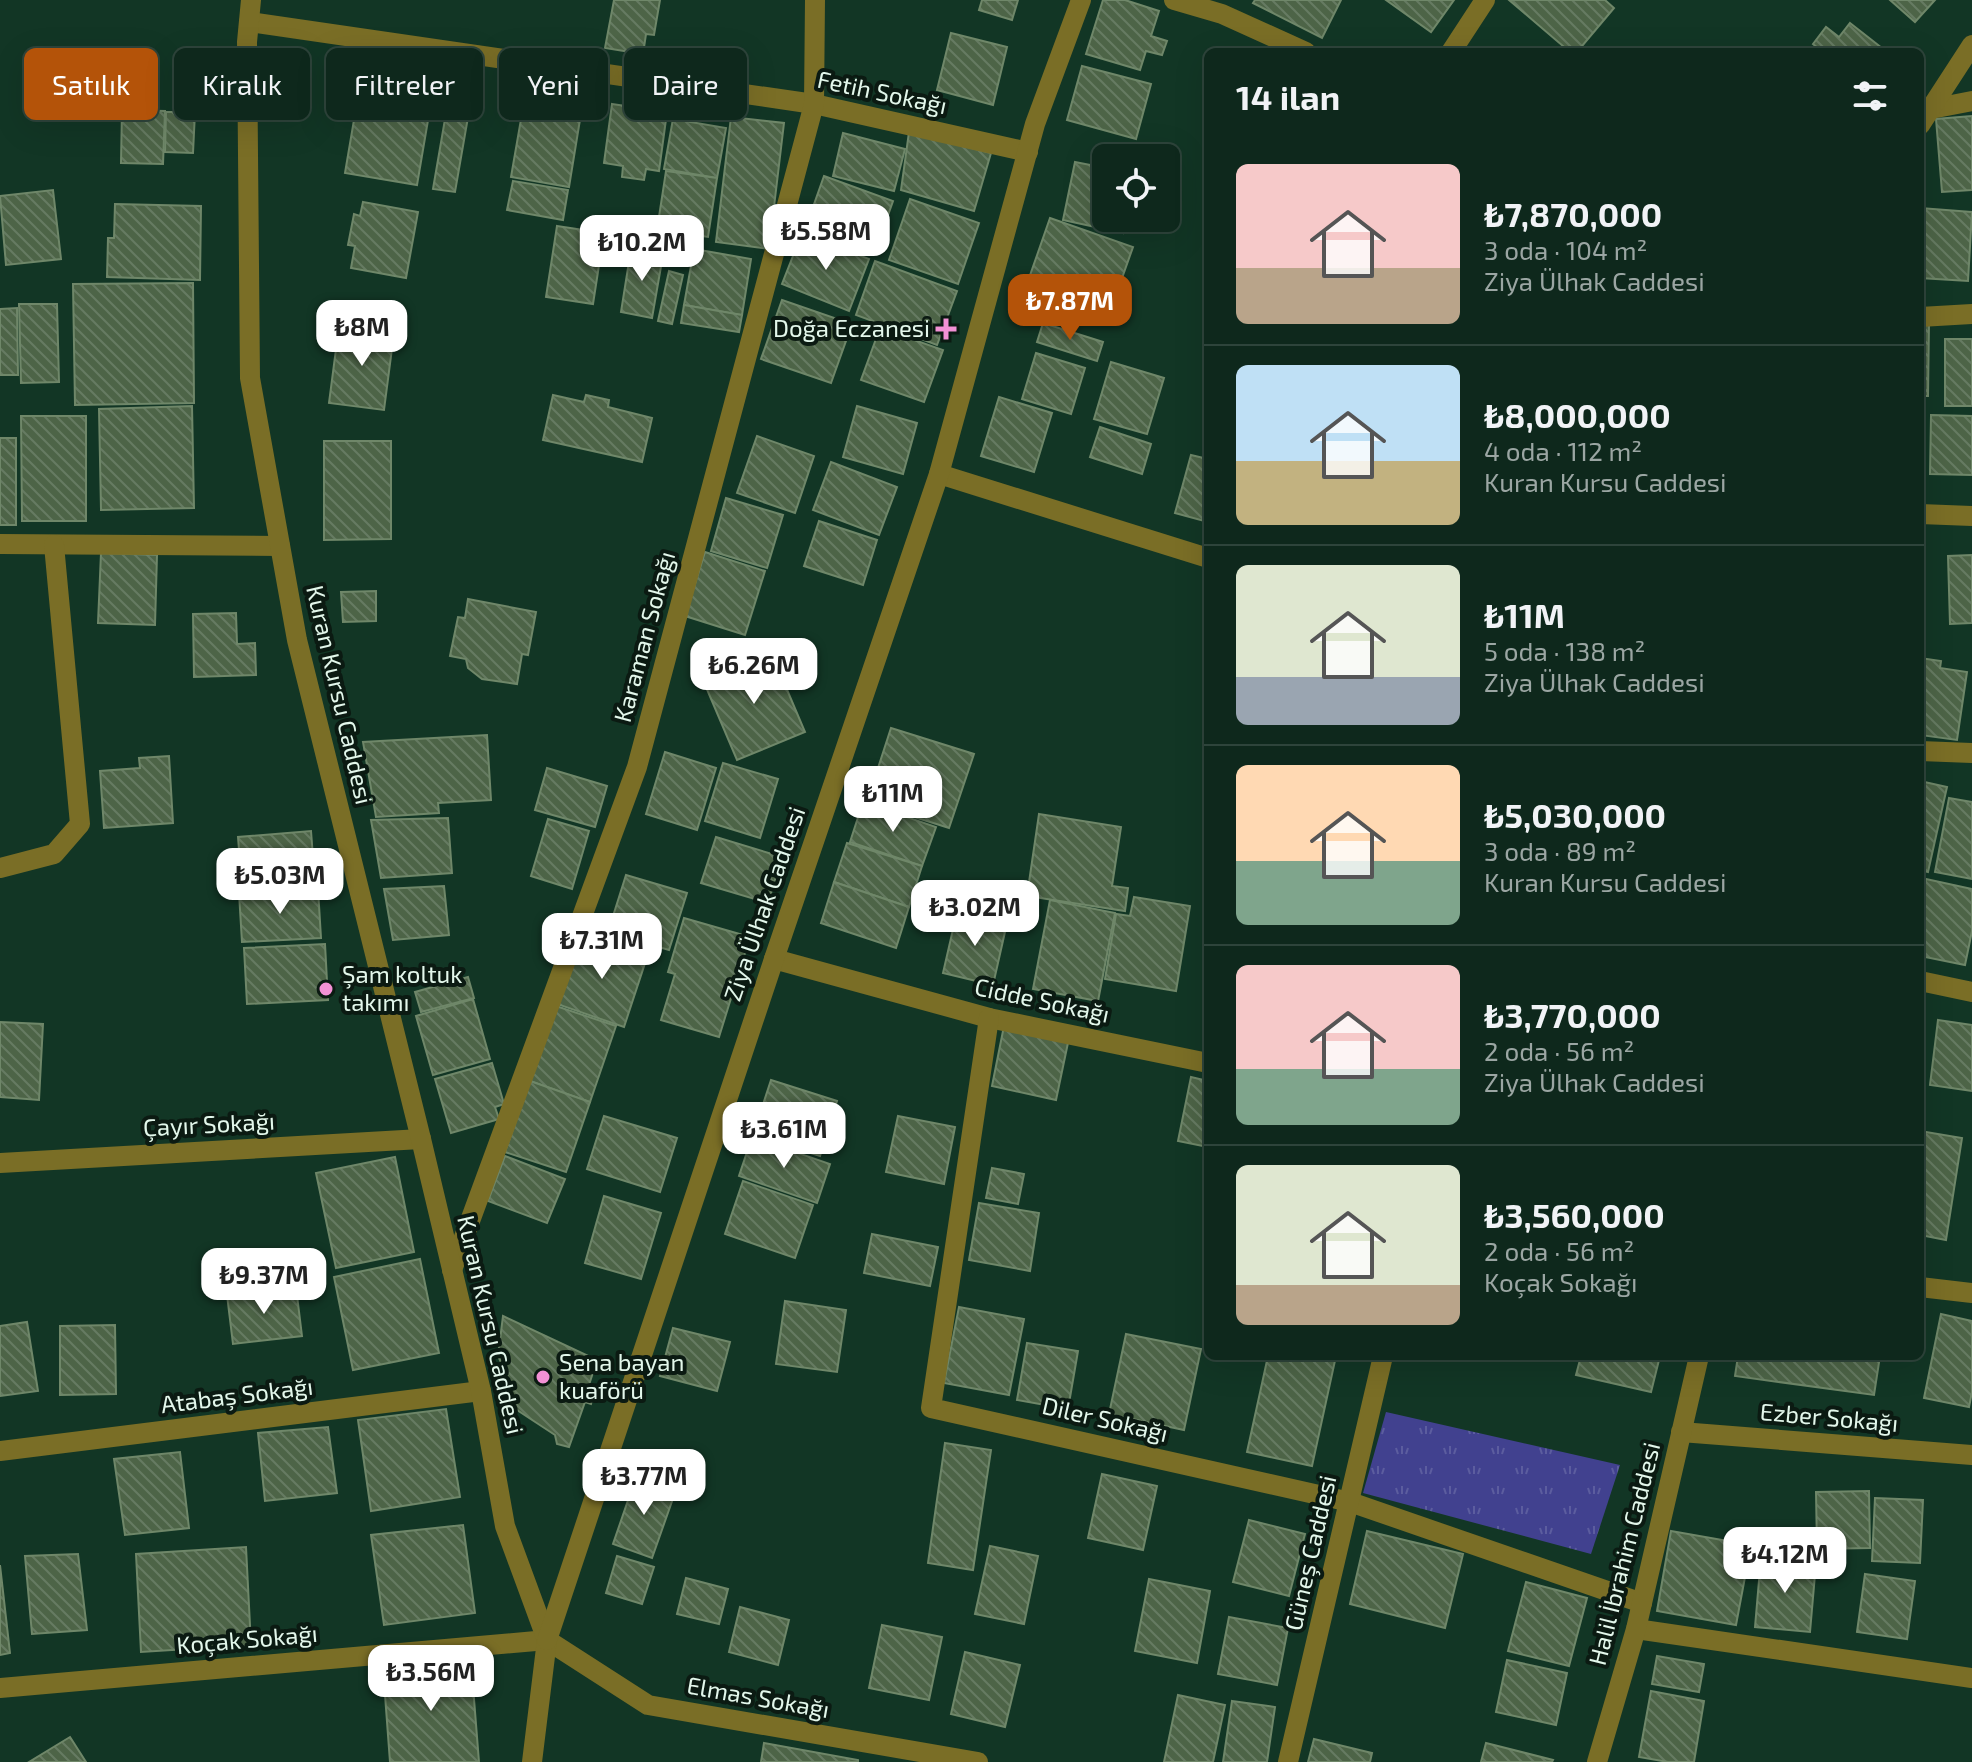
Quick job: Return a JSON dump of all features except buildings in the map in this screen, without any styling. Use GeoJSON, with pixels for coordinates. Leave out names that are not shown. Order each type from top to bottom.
{"type":"FeatureCollection","features":[{"type":"Feature","properties":{"kind":"street","name":"Kuran Kursu Caddesi"},"geometry":{"type":"LineString","coordinates":[[251,0],[250,378],[297,640],[481,1391],[505,1526],[547,1640],[532,1762]]}},
{"type":"Feature","properties":{"kind":"street","name":"Karaman Sokağı"},"geometry":{"type":"LineString","coordinates":[[452,1270],[637,767],[814,104],[815,0]]}},
{"type":"Feature","properties":{"kind":"street","name":"Ziya Ülhak Caddesi"},"geometry":{"type":"LineString","coordinates":[[547,1640],[939,474],[1035,124],[1081,0]]}},
{"type":"Feature","properties":{"kind":"street"},"geometry":{"type":"LineString","coordinates":[[1174,0],[1225,7],[1299,48]]}},
{"type":"Feature","properties":{"kind":"street"},"geometry":{"type":"LineString","coordinates":[[1454,48],[1485,0]]}},
{"type":"Feature","properties":{"kind":"street","name":"Fetih Sokağı"},"geometry":{"type":"LineString","coordinates":[[249,22],[814,104],[1028,152]]}},
{"type":"Feature","properties":{"kind":"street"},"geometry":{"type":"LineString","coordinates":[[1925,117],[1972,45]]}},
{"type":"Feature","properties":{"kind":"street"},"geometry":{"type":"LineString","coordinates":[[1925,117],[1972,101]]}},
{"type":"Feature","properties":{"kind":"street"},"geometry":{"type":"LineString","coordinates":[[1924,317],[1972,314]]}},
{"type":"Feature","properties":{"kind":"street"},"geometry":{"type":"LineString","coordinates":[[939,474],[1204,557]]}},
{"type":"Feature","properties":{"kind":"street"},"geometry":{"type":"LineString","coordinates":[[1924,514],[1972,516]]}},
{"type":"Feature","properties":{"kind":"street"},"geometry":{"type":"LineString","coordinates":[[0,544],[280,546]]}},
{"type":"Feature","properties":{"kind":"street"},"geometry":{"type":"LineString","coordinates":[[0,868],[54,854],[80,824],[54,545]]}},
{"type":"Feature","properties":{"kind":"street"},"geometry":{"type":"LineString","coordinates":[[1924,751],[1972,753]]}},
{"type":"Feature","properties":{"kind":"street","name":"Cidde Sokağı"},"geometry":{"type":"LineString","coordinates":[[774,959],[989,1018],[1204,1062]]}},
{"type":"Feature","properties":{"kind":"street"},"geometry":{"type":"LineString","coordinates":[[1924,982],[1972,992]]}},
{"type":"Feature","properties":{"kind":"street","name":"Diler Sokağı"},"geometry":{"type":"LineString","coordinates":[[989,1018],[931,1408],[1350,1502],[1642,1603]]}},
{"type":"Feature","properties":{"kind":"street","name":"Çayır Sokağı"},"geometry":{"type":"LineString","coordinates":[[0,1163],[421,1139]]}},
{"type":"Feature","properties":{"kind":"street"},"geometry":{"type":"LineString","coordinates":[[1924,1287],[1972,1293]]}},
{"type":"Feature","properties":{"kind":"street","name":"Güneş Caddesi"},"geometry":{"type":"LineString","coordinates":[[1288,1762],[1382,1360]]}},
{"type":"Feature","properties":{"kind":"street","name":"Halil İbrahim Caddesi"},"geometry":{"type":"LineString","coordinates":[[1597,1762],[1636,1629],[1698,1360]]}},
{"type":"Feature","properties":{"kind":"street","name":"Atabaş Sokağı"},"geometry":{"type":"LineString","coordinates":[[0,1451],[481,1391]]}},
{"type":"Feature","properties":{"kind":"street","name":"Ezber Sokağı"},"geometry":{"type":"LineString","coordinates":[[1681,1432],[1972,1455]]}},
{"type":"Feature","properties":{"kind":"street"},"geometry":{"type":"LineString","coordinates":[[1636,1629],[1972,1678]]}},
{"type":"Feature","properties":{"kind":"street","name":"Koçak Sokağı"},"geometry":{"type":"LineString","coordinates":[[0,1688],[547,1640]]}},
{"type":"Feature","properties":{"kind":"street","name":"Elmas Sokağı"},"geometry":{"type":"LineString","coordinates":[[547,1640],[648,1705],[978,1762]]}},
{"type":"Feature","properties":{"kind":"green space"},"geometry":{"type":"Polygon","coordinates":[[[1386,1412],[1620,1465],[1591,1554],[1363,1493],[1386,1412]]]}},
{"type":"Feature","properties":{"kind":"place","name":"Doğa Eczanesi"},"geometry":{"type":"Point","coordinates":[946,329]}},
{"type":"Feature","properties":{"kind":"place","name":"Şam koltuk takımı"},"geometry":{"type":"Point","coordinates":[326,989]}},
{"type":"Feature","properties":{"kind":"place","name":"Sena bayan kuaförü"},"geometry":{"type":"Point","coordinates":[543,1377]}}]}
